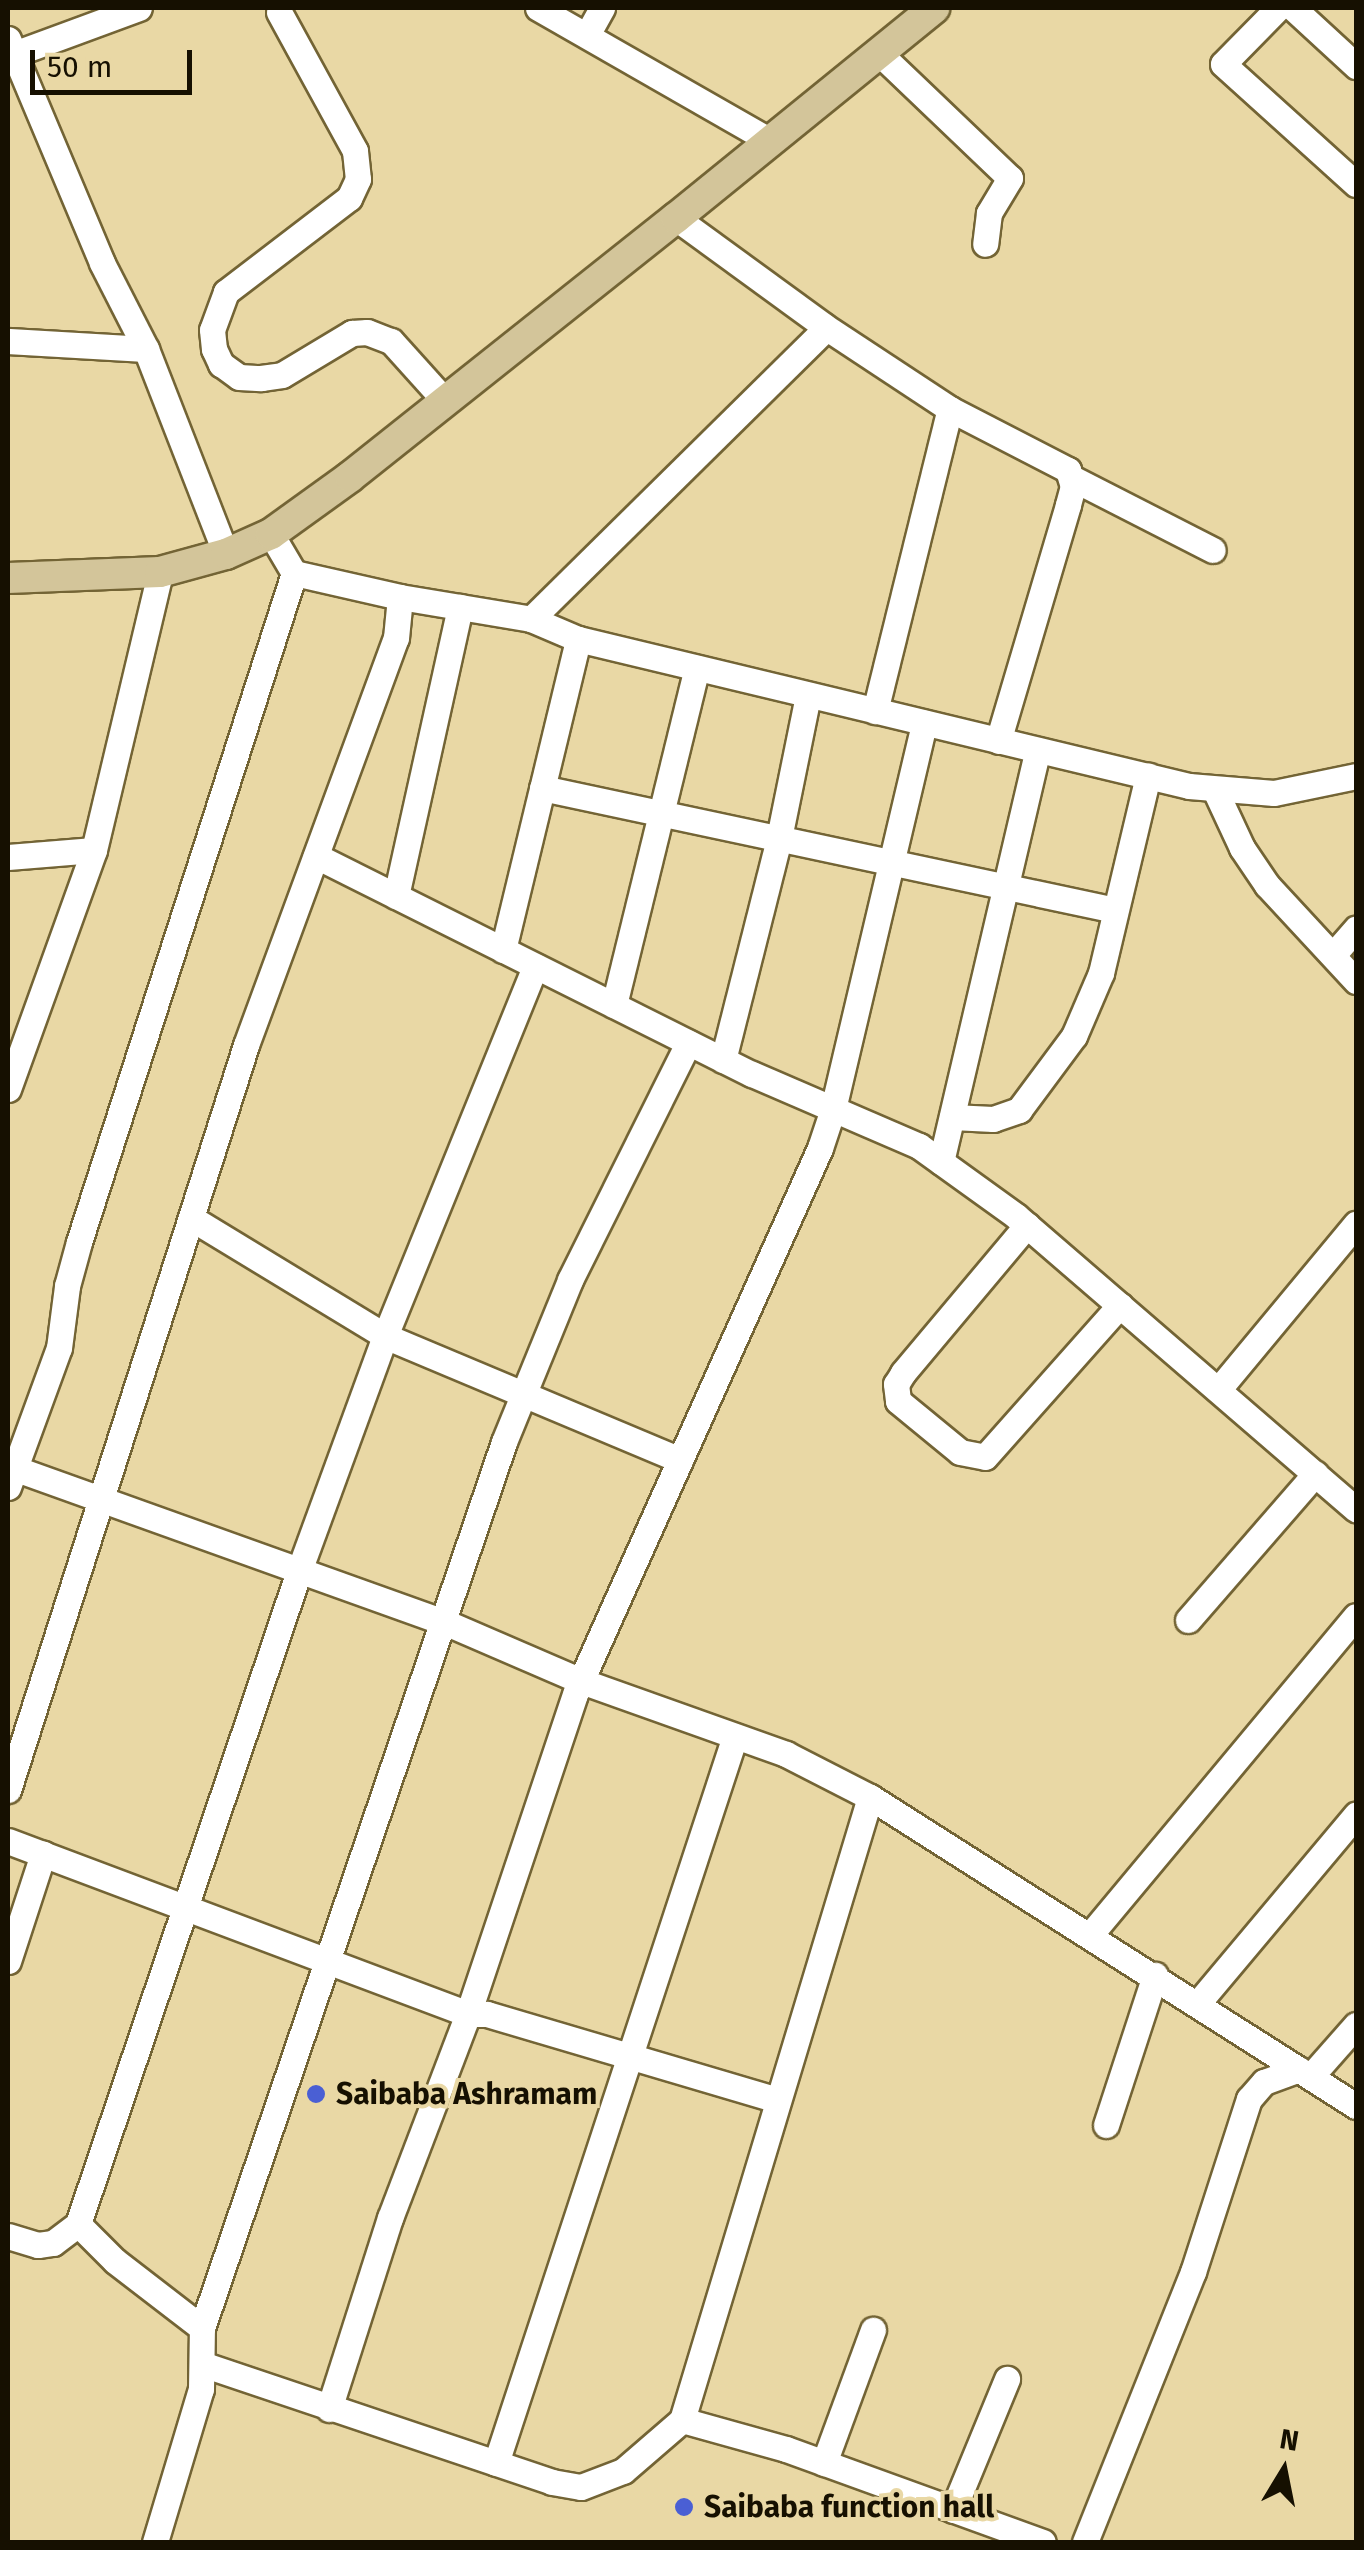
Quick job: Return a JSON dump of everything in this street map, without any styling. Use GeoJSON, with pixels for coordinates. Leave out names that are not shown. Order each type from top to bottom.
{"type":"FeatureCollection","features":[{"type":"Feature","properties":{"kind":"main road"},"geometry":{"type":"LineString","coordinates":[[8,578],[160,572],[226,554],[271,534],[676,218],[934,8]]}},
{"type":"Feature","properties":{"kind":"street"},"geometry":{"type":"LineString","coordinates":[[139,8],[11,46],[102,262],[146,349],[226,554]]}},
{"type":"Feature","properties":{"kind":"street"},"geometry":{"type":"LineString","coordinates":[[538,8],[770,141]]}},
{"type":"Feature","properties":{"kind":"street"},"geometry":{"type":"LineString","coordinates":[[586,36],[602,8]]}},
{"type":"Feature","properties":{"kind":"street"},"geometry":{"type":"LineString","coordinates":[[1278,8],[1223,64],[1356,184]]}},
{"type":"Feature","properties":{"kind":"street"},"geometry":{"type":"LineString","coordinates":[[1293,8],[1352,54]]}},
{"type":"Feature","properties":{"kind":"street"},"geometry":{"type":"LineString","coordinates":[[279,12],[355,151],[358,179],[349,198],[226,292],[212,330],[214,350],[221,364],[239,377],[261,378],[282,375],[352,333],[367,332],[391,341],[445,401]]}},
{"type":"Feature","properties":{"kind":"street"},"geometry":{"type":"LineString","coordinates":[[879,52],[1010,178],[988,212],[985,244]]}},
{"type":"Feature","properties":{"kind":"street"},"geometry":{"type":"LineString","coordinates":[[676,218],[826,328],[950,409],[1061,463],[1072,478],[1213,550]]}},
{"type":"Feature","properties":{"kind":"street"},"geometry":{"type":"LineString","coordinates":[[531,619],[826,328]]}},
{"type":"Feature","properties":{"kind":"street"},"geometry":{"type":"LineString","coordinates":[[8,341],[146,349]]}},
{"type":"Feature","properties":{"kind":"street"},"geometry":{"type":"LineString","coordinates":[[875,711],[950,409]]}},
{"type":"Feature","properties":{"kind":"street"},"geometry":{"type":"LineString","coordinates":[[998,740],[1068,505],[1072,478]]}},
{"type":"Feature","properties":{"kind":"street"},"geometry":{"type":"LineString","coordinates":[[271,534],[294,572],[400,597],[531,619],[578,639],[1148,776],[1215,790],[1274,792],[1356,776]]}},
{"type":"Feature","properties":{"kind":"street"},"geometry":{"type":"LineString","coordinates":[[8,1089],[94,850],[160,572]]}},
{"type":"Feature","properties":{"kind":"street"},"geometry":{"type":"LineString","coordinates":[[294,572],[79,1242],[67,1286],[59,1348],[10,1474],[101,1501],[442,1621],[582,1681],[786,1754],[870,1797],[1356,2106]]}},
{"type":"Feature","properties":{"kind":"street"},"geometry":{"type":"LineString","coordinates":[[8,1790],[246,1045],[396,638],[400,597]]}},
{"type":"Feature","properties":{"kind":"street"},"geometry":{"type":"LineString","coordinates":[[396,896],[460,607]]}},
{"type":"Feature","properties":{"kind":"street"},"geometry":{"type":"LineString","coordinates":[[503,950],[578,639]]}},
{"type":"Feature","properties":{"kind":"street"},"geometry":{"type":"LineString","coordinates":[[614,1005],[697,668]]}},
{"type":"Feature","properties":{"kind":"street"},"geometry":{"type":"LineString","coordinates":[[723,1060],[779,838],[808,695]]}},
{"type":"Feature","properties":{"kind":"street"},"geometry":{"type":"LineString","coordinates":[[329,2409],[390,2218],[468,2014],[582,1681],[820,1148],[833,1109],[924,723]]}},
{"type":"Feature","properties":{"kind":"street"},"geometry":{"type":"LineString","coordinates":[[941,1162],[1038,750]]}},
{"type":"Feature","properties":{"kind":"street"},"geometry":{"type":"LineString","coordinates":[[952,1117],[1006,1117],[1036,1091],[1088,1010],[1148,776]]}},
{"type":"Feature","properties":{"kind":"street"},"geometry":{"type":"LineString","coordinates":[[542,788],[1116,910]]}},
{"type":"Feature","properties":{"kind":"street"},"geometry":{"type":"LineString","coordinates":[[1215,790],[1242,848],[1267,884],[1356,981]]}},
{"type":"Feature","properties":{"kind":"street"},"geometry":{"type":"LineString","coordinates":[[8,857],[94,850]]}},
{"type":"Feature","properties":{"kind":"street"},"geometry":{"type":"LineString","coordinates":[[316,856],[723,1060],[920,1146],[1027,1225],[1356,1509]]}},
{"type":"Feature","properties":{"kind":"street"},"geometry":{"type":"LineString","coordinates":[[1333,955],[1356,930]]}},
{"type":"Feature","properties":{"kind":"street"},"geometry":{"type":"LineString","coordinates":[[8,2236],[38,2245],[53,2243],[78,2224],[299,1571],[385,1336],[535,966]]}},
{"type":"Feature","properties":{"kind":"street"},"geometry":{"type":"LineString","coordinates":[[156,2542],[189,2438],[204,2366],[202,2328],[442,1621],[524,1394],[570,1280],[688,1042]]}},
{"type":"Feature","properties":{"kind":"street"},"geometry":{"type":"LineString","coordinates":[[191,1218],[385,1336],[680,1460]]}},
{"type":"Feature","properties":{"kind":"street"},"geometry":{"type":"LineString","coordinates":[[1218,1390],[1356,1224]]}},
{"type":"Feature","properties":{"kind":"street"},"geometry":{"type":"LineString","coordinates":[[1027,1225],[903,1373],[896,1384],[898,1401],[960,1452],[985,1456],[1120,1306]]}},
{"type":"Feature","properties":{"kind":"street"},"geometry":{"type":"LineString","coordinates":[[1188,1620],[1316,1474]]}},
{"type":"Feature","properties":{"kind":"street"},"geometry":{"type":"LineString","coordinates":[[1090,1934],[1356,1616]]}},
{"type":"Feature","properties":{"kind":"street"},"geometry":{"type":"LineString","coordinates":[[496,2462],[735,1736]]}},
{"type":"Feature","properties":{"kind":"street"},"geometry":{"type":"LineString","coordinates":[[204,2366],[552,2482],[581,2487],[623,2472],[682,2420],[870,1797]]}},
{"type":"Feature","properties":{"kind":"street"},"geometry":{"type":"LineString","coordinates":[[1198,2004],[1356,1815]]}},
{"type":"Feature","properties":{"kind":"street"},"geometry":{"type":"LineString","coordinates":[[8,1841],[468,2014],[487,2014],[778,2100]]}},
{"type":"Feature","properties":{"kind":"street"},"geometry":{"type":"LineString","coordinates":[[8,1961],[44,1854]]}},
{"type":"Feature","properties":{"kind":"street"},"geometry":{"type":"LineString","coordinates":[[1106,2124],[1154,1976]]}},
{"type":"Feature","properties":{"kind":"street"},"geometry":{"type":"LineString","coordinates":[[1085,2542],[1193,2272],[1248,2098],[1264,2082],[1305,2072],[1356,2025]]}},
{"type":"Feature","properties":{"kind":"street"},"geometry":{"type":"LineString","coordinates":[[78,2224],[114,2262],[202,2328]]}},
{"type":"Feature","properties":{"kind":"street"},"geometry":{"type":"LineString","coordinates":[[824,2463],[873,2330]]}},
{"type":"Feature","properties":{"kind":"street"},"geometry":{"type":"LineString","coordinates":[[953,2510],[1007,2378]]}},
{"type":"Feature","properties":{"kind":"street"},"geometry":{"type":"LineString","coordinates":[[682,2420],[824,2463],[1043,2542]]}},
{"type":"Feature","properties":{"kind":"place","name":"Saibaba Ashramam"},"geometry":{"type":"Point","coordinates":[316,2094]}},
{"type":"Feature","properties":{"kind":"place","name":"Saibaba function hall"},"geometry":{"type":"Point","coordinates":[684,2507]}}]}
